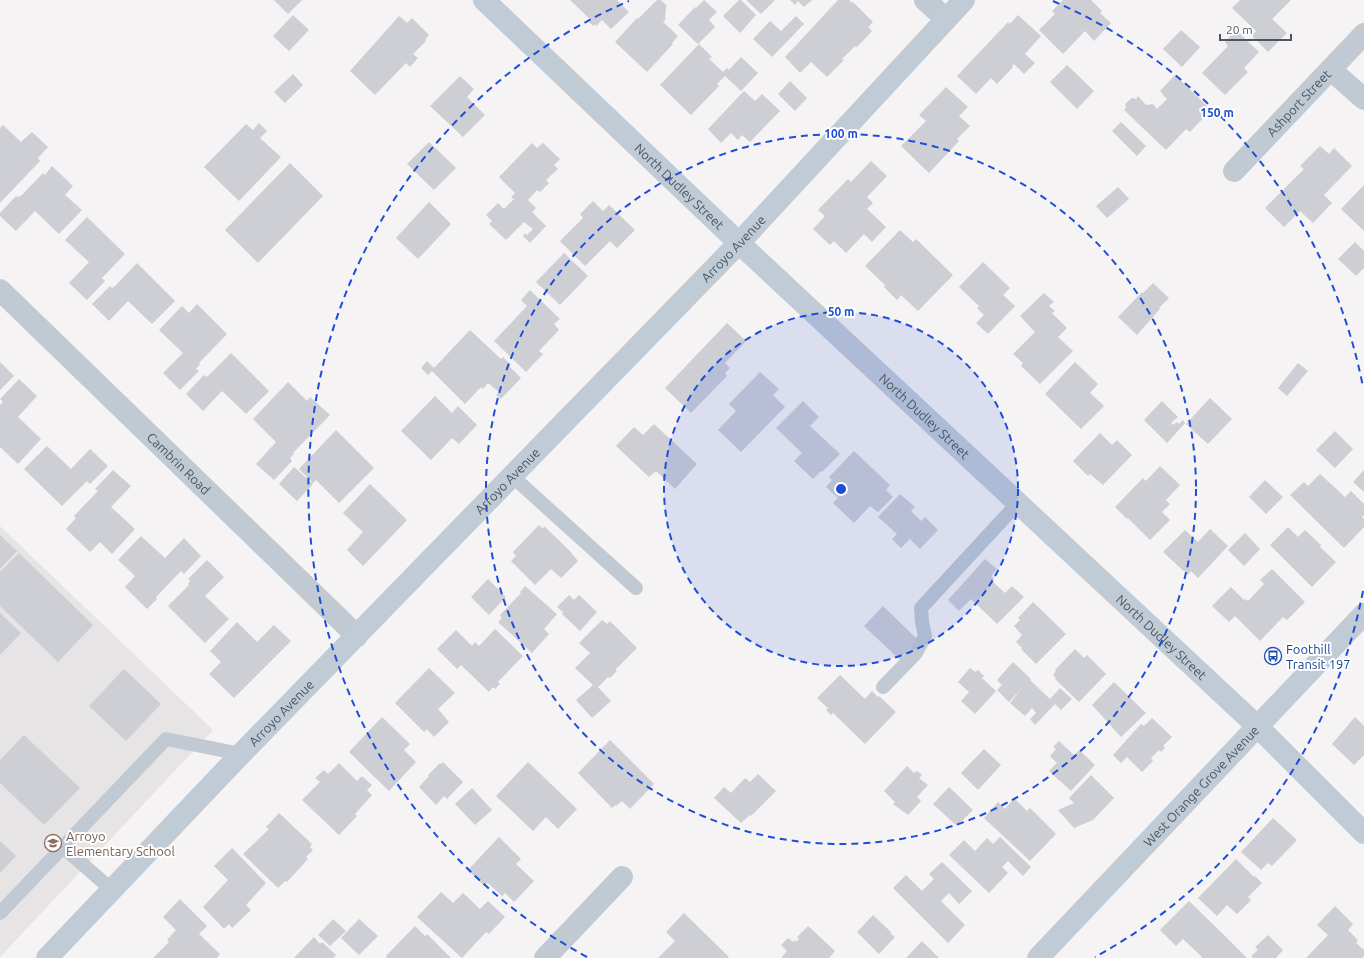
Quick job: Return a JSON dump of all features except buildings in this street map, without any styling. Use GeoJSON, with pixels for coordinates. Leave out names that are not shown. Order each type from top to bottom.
{"type":"FeatureCollection","features":[{"type":"Feature","properties":{"kind":"street","name":"North Dudley Street"},"geometry":{"type":"LineString","coordinates":[[484,0],[739,243],[1257,726],[1364,833]]}},
{"type":"Feature","properties":{"kind":"street"},"geometry":{"type":"LineString","coordinates":[[926,0],[946,19]]}},
{"type":"Feature","properties":{"kind":"street","name":"Arroyo Avenue"},"geometry":{"type":"LineString","coordinates":[[47,958],[241,754],[739,243],[964,0]]}},
{"type":"Feature","properties":{"kind":"street","name":"Ashport Street"},"geometry":{"type":"LineString","coordinates":[[1234,171],[1364,34]]}},
{"type":"Feature","properties":{"kind":"street"},"geometry":{"type":"LineString","coordinates":[[1331,70],[1364,99]]}},
{"type":"Feature","properties":{"kind":"street","name":"Cambrin Road"},"geometry":{"type":"LineString","coordinates":[[0,290],[357,636]]}},
{"type":"Feature","properties":{"kind":"street","name":"West Orange Grove Avenue"},"geometry":{"type":"LineString","coordinates":[[1038,958],[1364,614]]}},
{"type":"Feature","properties":{"kind":"street"},"geometry":{"type":"LineString","coordinates":[[545,958],[622,877]]}},
{"type":"Feature","properties":{"kind":"lane"},"geometry":{"type":"LineString","coordinates":[[512,476],[636,588]]}},
{"type":"Feature","properties":{"kind":"lane"},"geometry":{"type":"LineString","coordinates":[[883,687],[916,653],[925,636],[921,608],[1018,504]]}},
{"type":"Feature","properties":{"kind":"lane"},"geometry":{"type":"LineString","coordinates":[[0,913],[166,739],[241,754]]}},
{"type":"Feature","properties":{"kind":"lane"},"geometry":{"type":"LineString","coordinates":[[63,847],[112,890]]}},
{"type":"Feature","properties":{"kind":"shaded area","name":"Arroyo Elementary School"},"geometry":{"type":"Polygon","coordinates":[[[0,526],[213,730],[0,957],[0,526]]]}},
{"type":"Feature","properties":{"kind":"place","name":"Foothill Transit 197"},"geometry":{"type":"Point","coordinates":[1273,656]}},
{"type":"Feature","properties":{"kind":"place","name":"Arroyo Elementary School"},"geometry":{"type":"Point","coordinates":[53,843]}}]}
